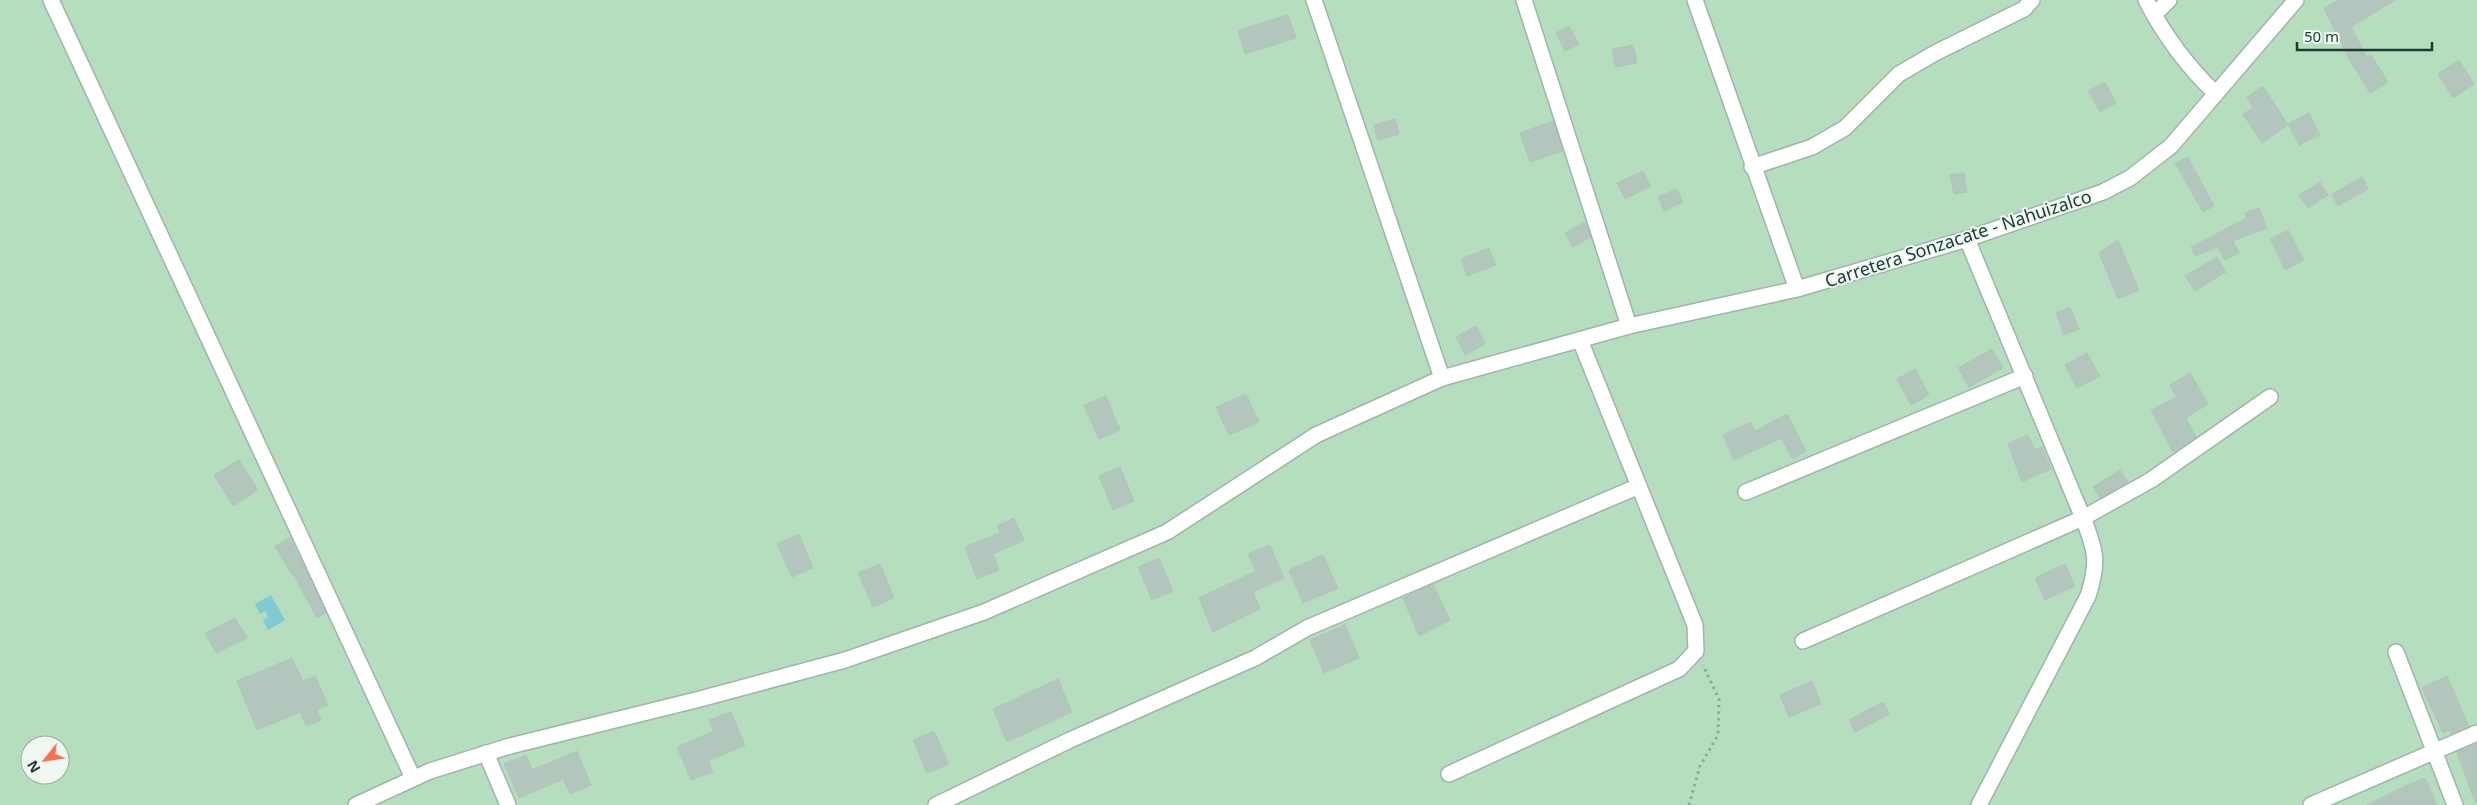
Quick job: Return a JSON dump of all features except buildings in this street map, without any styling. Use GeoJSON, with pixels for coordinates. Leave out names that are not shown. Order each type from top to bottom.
{"type":"FeatureCollection","features":[{"type":"Feature","properties":{"kind":"street"},"geometry":{"type":"LineString","coordinates":[[51,0],[413,778]]}},
{"type":"Feature","properties":{"kind":"street"},"geometry":{"type":"LineString","coordinates":[[1314,0],[1442,378]]}},
{"type":"Feature","properties":{"kind":"street"},"geometry":{"type":"LineString","coordinates":[[1524,0],[1629,326]]}},
{"type":"Feature","properties":{"kind":"street"},"geometry":{"type":"LineString","coordinates":[[1695,0],[1752,167],[1797,288]]}},
{"type":"Feature","properties":{"kind":"street"},"geometry":{"type":"LineString","coordinates":[[1752,167],[1812,147],[1844,128],[1899,74],[1935,53],[2024,9],[2032,0]]}},
{"type":"Feature","properties":{"kind":"street"},"geometry":{"type":"LineString","coordinates":[[2146,0],[2154,15],[2196,75],[2215,94]]}},
{"type":"Feature","properties":{"kind":"street"},"geometry":{"type":"LineString","coordinates":[[2154,15],[2169,0]]}},
{"type":"Feature","properties":{"kind":"street","name":"Carretera Sonzacate - Nahuizalco"},"geometry":{"type":"LineString","coordinates":[[356,805],[413,778],[486,754],[845,660],[984,612],[1167,532],[1316,435],[1442,378],[1629,326],[1797,288],[1967,239],[2075,203],[2130,178],[2171,146],[2296,0]]}},
{"type":"Feature","properties":{"kind":"street"},"geometry":{"type":"LineString","coordinates":[[1967,239],[2093,543],[2096,571],[2088,596],[1979,805]]}},
{"type":"Feature","properties":{"kind":"street"},"geometry":{"type":"LineString","coordinates":[[1449,774],[1679,669],[1696,651],[1695,625],[1580,340]]}},
{"type":"Feature","properties":{"kind":"street"},"geometry":{"type":"LineString","coordinates":[[1746,492],[2025,376]]}},
{"type":"Feature","properties":{"kind":"street"},"geometry":{"type":"LineString","coordinates":[[1803,641],[2083,518],[2159,475],[2270,397]]}},
{"type":"Feature","properties":{"kind":"street"},"geometry":{"type":"LineString","coordinates":[[936,805],[1070,740],[1255,658],[1307,628],[1640,486]]}},
{"type":"Feature","properties":{"kind":"street"},"geometry":{"type":"LineString","coordinates":[[2396,652],[2456,805]]}},
{"type":"Feature","properties":{"kind":"street"},"geometry":{"type":"LineString","coordinates":[[2311,805],[2477,733]]}},
{"type":"Feature","properties":{"kind":"street"},"geometry":{"type":"LineString","coordinates":[[486,754],[508,805]]}},
{"type":"Feature","properties":{"kind":"path"},"geometry":{"type":"LineString","coordinates":[[1689,805],[1700,766],[1718,735],[1719,699],[1696,651]]}},
{"type":"Feature","properties":{"kind":"green space"},"geometry":{"type":"Polygon","coordinates":[[[0,0],[2477,0],[2477,805],[0,805],[0,0]]]}},
{"type":"Feature","properties":{"kind":"water"},"geometry":{"type":"Polygon","coordinates":[[[271,595],[285,620],[268,630],[263,620],[268,617],[265,611],[260,614],[255,604],[271,595]]]}}]}
